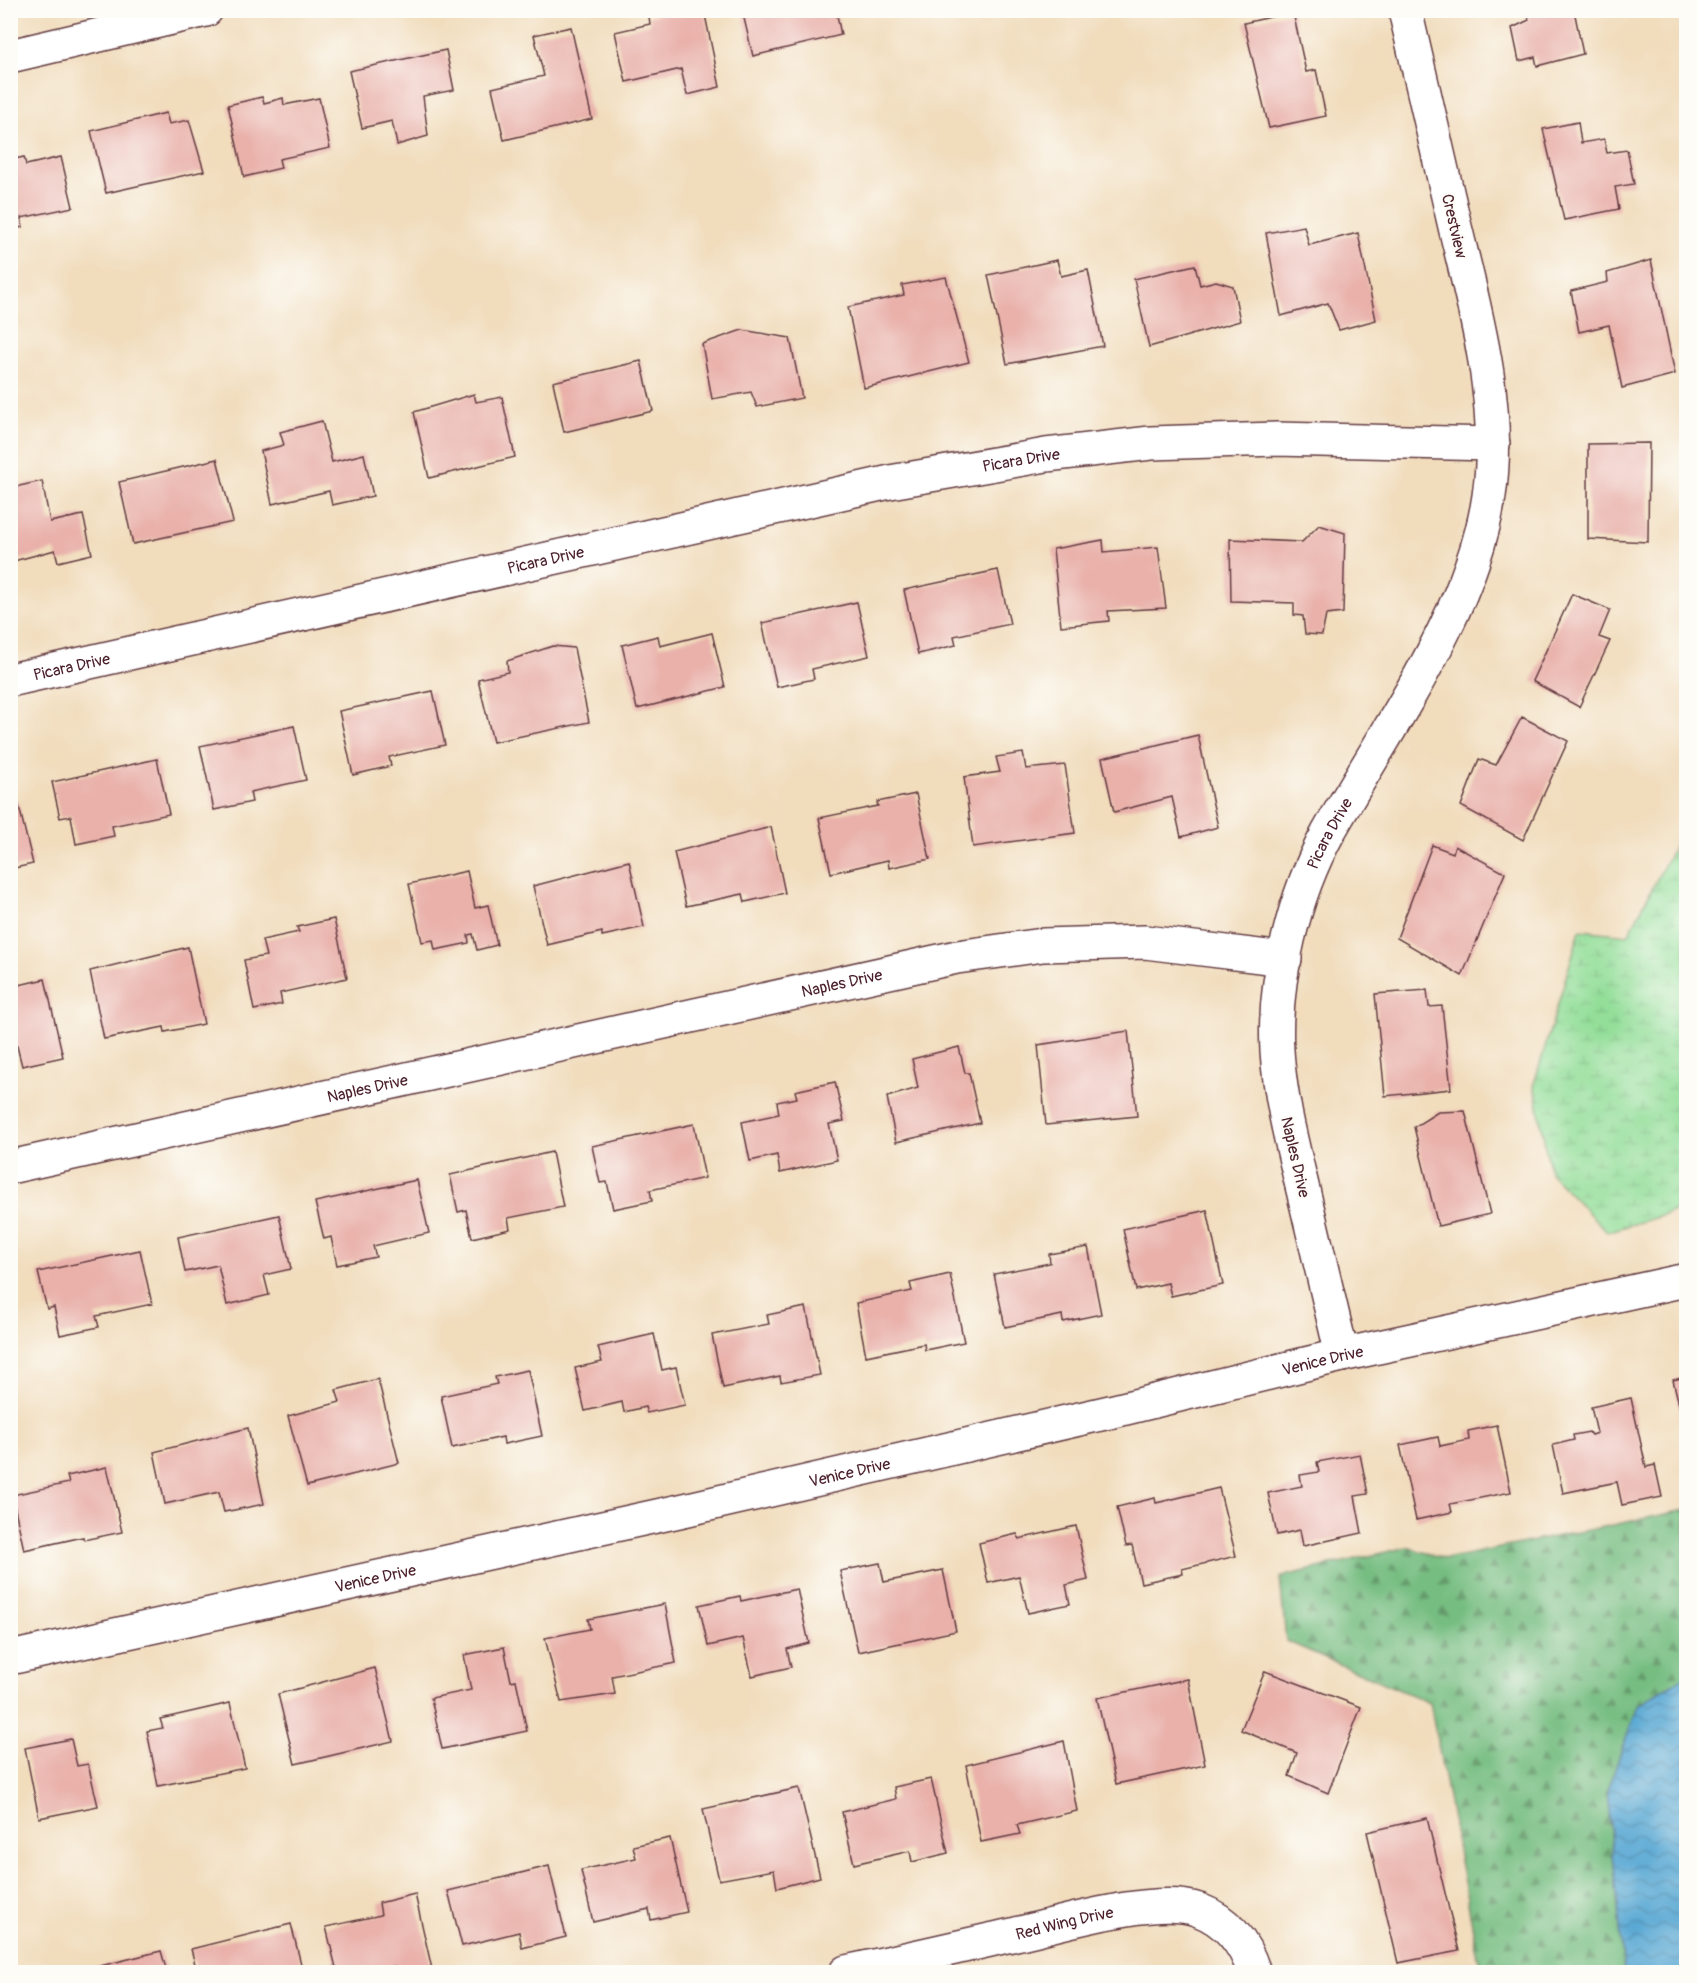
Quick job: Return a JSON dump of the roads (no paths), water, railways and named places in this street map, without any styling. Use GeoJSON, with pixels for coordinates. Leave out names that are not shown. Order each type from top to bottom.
{"type":"FeatureCollection","features":[{"type":"Feature","properties":{"kind":"street"},"geometry":{"type":"LineString","coordinates":[[10,56],[206,10]]}},
{"type":"Feature","properties":{"kind":"street","name":"Crestview"},"geometry":{"type":"LineString","coordinates":[[1405,10],[1471,294],[1491,403],[1493,444]]}},
{"type":"Feature","properties":{"kind":"street","name":"Picara Drive"},"geometry":{"type":"LineString","coordinates":[[10,680],[890,482],[979,465],[1151,443],[1340,439],[1493,444],[1489,498],[1480,534],[1451,616],[1327,835],[1307,875],[1293,919],[1285,960]]}},
{"type":"Feature","properties":{"kind":"street","name":"Naples Drive"},"geometry":{"type":"LineString","coordinates":[[10,1167],[957,957],[1043,945],[1145,942],[1285,960],[1278,1005],[1277,1049],[1282,1096],[1342,1355]]}},
{"type":"Feature","properties":{"kind":"street","name":"Venice Drive"},"geometry":{"type":"LineString","coordinates":[[10,1658],[684,1510],[1114,1411],[1342,1355],[1686,1280]]}},
{"type":"Feature","properties":{"kind":"street","name":"Red Wing Drive"},"geometry":{"type":"LineString","coordinates":[[846,1972],[1114,1911],[1173,1906],[1198,1909],[1230,1929],[1248,1953],[1254,1972]]}},
{"type":"Feature","properties":{"kind":"water"},"geometry":{"type":"Polygon","coordinates":[[[1686,1675],[1686,1972],[1624,1972],[1607,1790],[1638,1706],[1686,1675]]]}}]}
